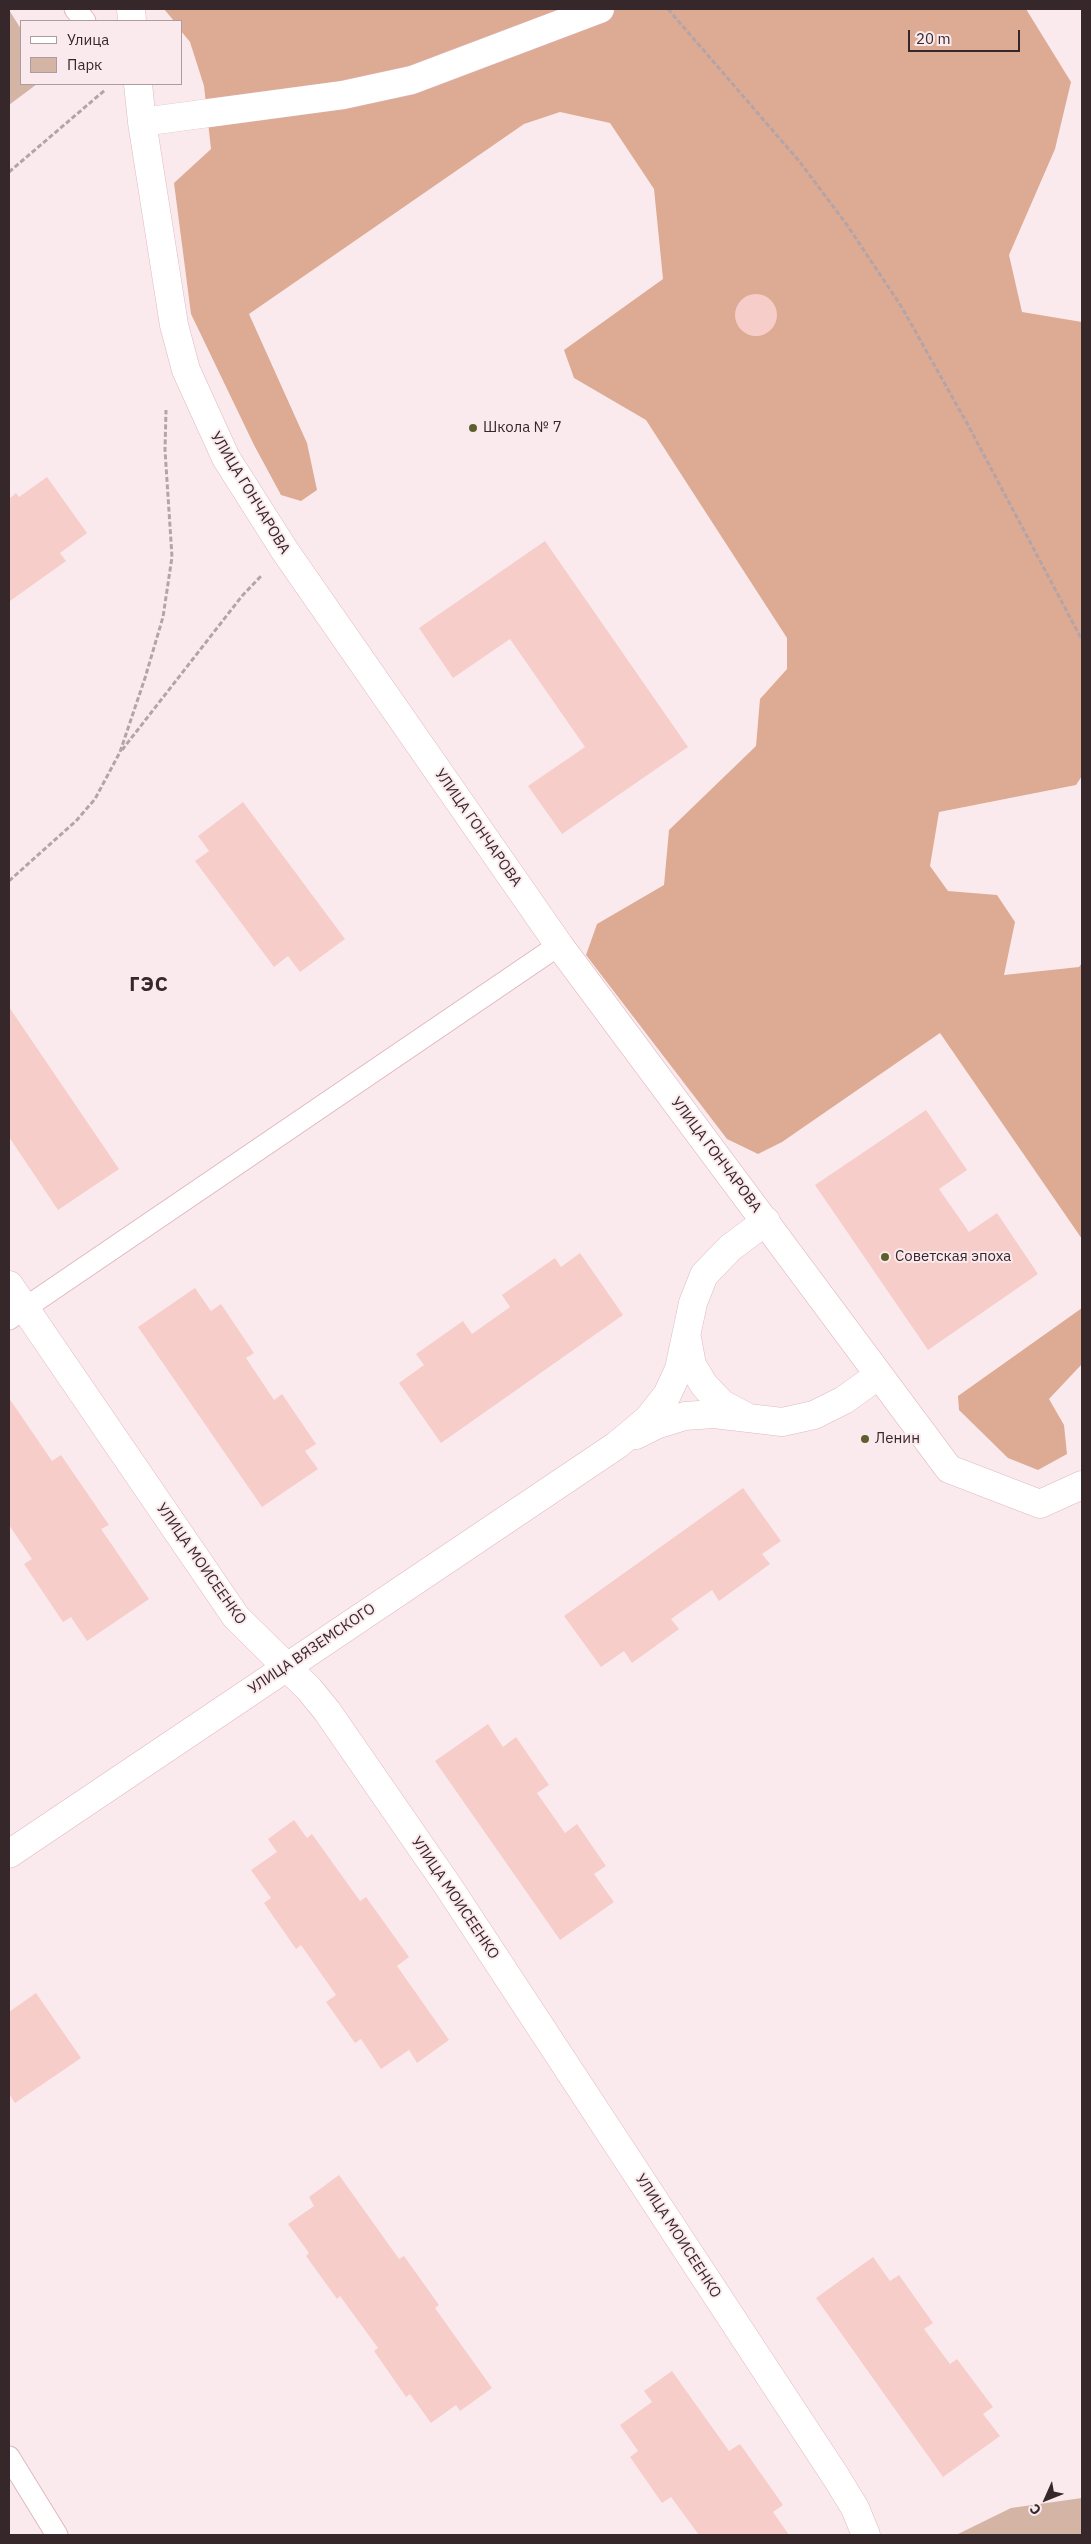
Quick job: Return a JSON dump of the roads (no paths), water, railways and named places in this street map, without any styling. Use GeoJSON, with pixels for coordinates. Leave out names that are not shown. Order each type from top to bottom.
{"type":"FeatureCollection","features":[{"type":"Feature","properties":{"kind":"street"},"geometry":{"type":"LineString","coordinates":[[142,122],[342,95],[412,80],[600,9]]}},
{"type":"Feature","properties":{"kind":"street","name":"УЛИЦА ГОНЧАРОВА"},"geometry":{"type":"LineString","coordinates":[[137,86],[174,325],[186,370],[226,458],[285,551],[559,945],[949,1469],[1040,1504],[1082,1485]]}},
{"type":"Feature","properties":{"kind":"street"},"geometry":{"type":"LineString","coordinates":[[617,1445],[648,1419],[667,1394],[679,1369],[693,1303],[704,1275],[730,1248],[766,1221]]}},
{"type":"Feature","properties":{"kind":"street","name":"УЛИЦА МОИСЕЕНКО"},"geometry":{"type":"LineString","coordinates":[[9,1285],[17,1314],[236,1617],[327,1711],[448,1886],[836,2477],[855,2508],[866,2535]]}},
{"type":"Feature","properties":{"kind":"street"},"geometry":{"type":"LineString","coordinates":[[687,1334],[692,1364],[704,1385],[722,1404],[750,1418]]}},
{"type":"Feature","properties":{"kind":"street"},"geometry":{"type":"LineString","coordinates":[[617,1445],[656,1425],[685,1416],[714,1414],[782,1422],[814,1415],[844,1400],[879,1375]]}},
{"type":"Feature","properties":{"kind":"street","name":"УЛИЦА ВЯЗЕМСКОГО"},"geometry":{"type":"LineString","coordinates":[[9,1854],[285,1666],[617,1445]]}},
{"type":"Feature","properties":{"kind":"lane"},"geometry":{"type":"LineString","coordinates":[[75,9],[84,20]]}},
{"type":"Feature","properties":{"kind":"lane"},"geometry":{"type":"LineString","coordinates":[[17,1314],[559,945]]}},
{"type":"Feature","properties":{"kind":"lane"},"geometry":{"type":"LineString","coordinates":[[9,2458],[57,2535]]}},
{"type":"Feature","properties":{"kind":"place","name":"Школа № 7"},"geometry":{"type":"Point","coordinates":[473,428]}},
{"type":"Feature","properties":{"kind":"place","name":"Советская эпоха"},"geometry":{"type":"Point","coordinates":[885,1257]}},
{"type":"Feature","properties":{"kind":"place","name":"Ленин"},"geometry":{"type":"Point","coordinates":[865,1439]}},
{"type":"Feature","properties":{"kind":"district","name":"ГЭС"},"geometry":{"type":"Point","coordinates":[149,985]}}]}
